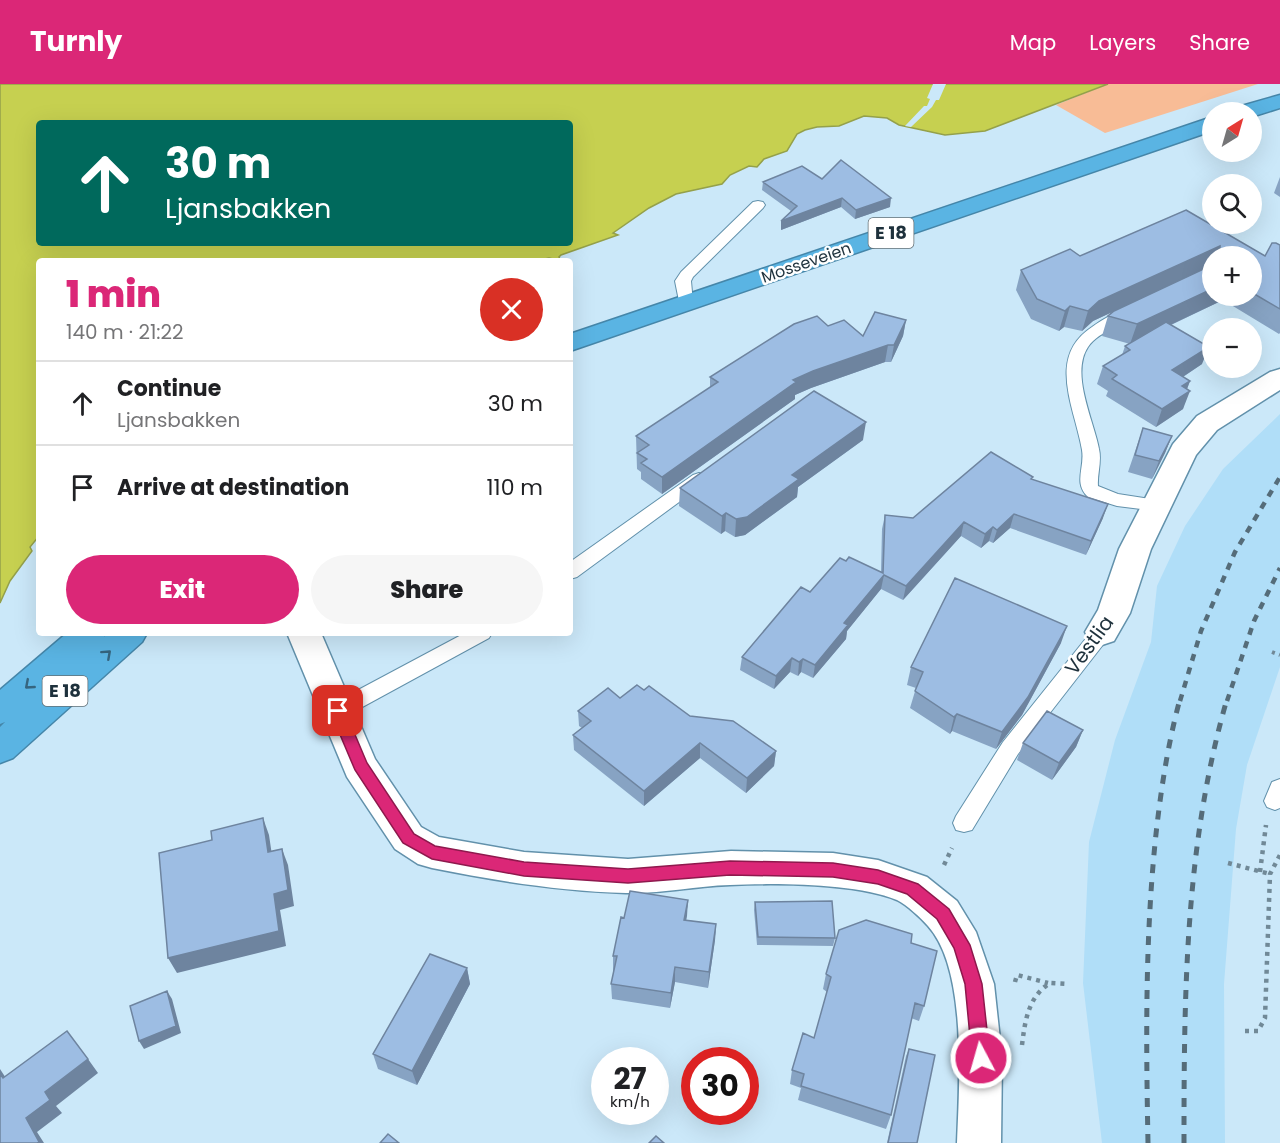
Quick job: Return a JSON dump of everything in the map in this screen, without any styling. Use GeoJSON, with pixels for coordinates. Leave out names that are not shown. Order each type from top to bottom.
{"type":"FeatureCollection","features":[{"type":"Feature","properties":{"kind":"highway"},"geometry":{"type":"LineString","coordinates":[[1262,107],[1280,101]]}},
{"type":"Feature","properties":{"kind":"highway","name":"Mosseveien"},"geometry":{"type":"LineString","coordinates":[[573,342],[1202,127]]}},
{"type":"Feature","properties":{"kind":"highway","name":"E 18"},"geometry":{"type":"LineString","coordinates":[[0,710],[86,636]]}},
{"type":"Feature","properties":{"kind":"highway","name":"E 18"},"geometry":{"type":"LineString","coordinates":[[0,748],[127,636]]}},
{"type":"Feature","properties":{"kind":"street","name":"Vestlia"},"geometry":{"type":"LineString","coordinates":[[1102,632],[1114,613],[1135,549],[1183,451],[1201,429],[1230,408],[1280,378]]}},
{"type":"Feature","properties":{"kind":"street"},"geometry":{"type":"LineString","coordinates":[[305,636],[360,766],[408,838],[432,852],[524,869],[628,876],[730,868],[833,870],[878,877],[913,889],[943,914],[962,945],[973,984],[981,1058],[979,1143]]}},
{"type":"Feature","properties":{"kind":"lane"},"geometry":{"type":"LineString","coordinates":[[685,303],[683,281],[686,275],[758,205]]}},
{"type":"Feature","properties":{"kind":"lane"},"geometry":{"type":"LineString","coordinates":[[1140,308],[1100,326],[1087,336],[1078,347],[1073,367],[1075,390],[1091,451],[1087,480],[1089,488],[1094,493],[1117,500],[1157,505]]}},
{"type":"Feature","properties":{"kind":"lane"},"geometry":{"type":"LineString","coordinates":[[573,570],[711,470]]}},
{"type":"Feature","properties":{"kind":"lane","name":"Vestlia"},"geometry":{"type":"LineString","coordinates":[[964,823],[982,788],[1102,632]]}},
{"type":"Feature","properties":{"kind":"lane"},"geometry":{"type":"LineString","coordinates":[[338,711],[476,636]]}},
{"type":"Feature","properties":{"kind":"path"},"geometry":{"type":"LineString","coordinates":[[1272,652],[1280,655]]}},
{"type":"Feature","properties":{"kind":"path"},"geometry":{"type":"LineString","coordinates":[[1260,872],[1263,840],[1277,795]]}},
{"type":"Feature","properties":{"kind":"path"},"geometry":{"type":"LineString","coordinates":[[927,900],[964,823]]}},
{"type":"Feature","properties":{"kind":"path"},"geometry":{"type":"LineString","coordinates":[[1245,1031],[1258,1031],[1266,1011],[1270,874],[1280,855]]}},
{"type":"Feature","properties":{"kind":"path"},"geometry":{"type":"LineString","coordinates":[[1228,863],[1270,874]]}},
{"type":"Feature","properties":{"kind":"path"},"geometry":{"type":"LineString","coordinates":[[1016,977],[1017,975],[1050,983],[1068,984]]}},
{"type":"Feature","properties":{"kind":"path"},"geometry":{"type":"LineString","coordinates":[[1021,1052],[1030,1005],[1039,990],[1050,983]]}},
{"type":"Feature","properties":{"kind":"shaded area"},"geometry":{"type":"Polygon","coordinates":[[[0,84],[1108,84],[985,131],[945,135],[899,125],[887,118],[864,116],[839,126],[805,130],[797,134],[787,151],[764,159],[757,167],[749,166],[730,175],[722,184],[676,194],[649,208],[613,233],[618,235],[561,255],[560,258],[36,258],[36,540],[30,547],[32,551],[10,581],[0,603],[0,84]]]}},
{"type":"Feature","properties":{"kind":"shaded area"},"geometry":{"type":"Polygon","coordinates":[[[1108,84],[1258,84],[1105,133],[1056,105],[1108,84]]]}},
{"type":"Feature","properties":{"kind":"shaded area"},"geometry":{"type":"Polygon","coordinates":[[[1280,414],[1280,667],[1247,765],[1236,829],[1224,984],[1225,1143],[1102,1143],[1083,983],[1089,842],[1115,740],[1151,642],[1157,586],[1185,526],[1223,469],[1280,414]]]}},
{"type":"Feature","properties":{"kind":"pier"},"geometry":{"type":"Polygon","coordinates":[[[933,84],[946,84],[939,100],[936,100],[932,107],[911,127],[905,126],[924,106],[927,106],[930,99],[927,98],[933,84]]]}},
{"type":"Feature","properties":{"kind":"building"},"geometry":{"type":"Polygon","coordinates":[[[841,160],[891,198],[856,210],[842,198],[781,221],[797,206],[763,182],[802,166],[822,179],[841,160]]]}},
{"type":"Feature","properties":{"kind":"building"},"geometry":{"type":"Polygon","coordinates":[[[1186,210],[1202,219],[1202,234],[1227,234],[1248,246],[1202,246],[1202,254],[1099,301],[1088,311],[1070,306],[1065,311],[1037,299],[1021,270],[1070,249],[1080,256],[1186,210]]]}},
{"type":"Feature","properties":{"kind":"building"},"geometry":{"type":"Polygon","coordinates":[[[1272,243],[1280,245],[1280,309],[1262,298],[1262,254],[1265,256],[1272,243]]]}},
{"type":"Feature","properties":{"kind":"building"},"geometry":{"type":"Polygon","coordinates":[[[1202,270],[1202,294],[1137,324],[1108,316],[1114,311],[1202,270]]]}},
{"type":"Feature","properties":{"kind":"building"},"geometry":{"type":"Polygon","coordinates":[[[875,312],[906,320],[894,345],[888,345],[793,380],[796,382],[662,477],[641,463],[647,459],[637,453],[649,445],[636,436],[718,382],[710,377],[794,324],[817,316],[828,326],[844,320],[863,336],[875,312]]]}},
{"type":"Feature","properties":{"kind":"building"},"geometry":{"type":"Polygon","coordinates":[[[1166,322],[1202,343],[1202,351],[1172,370],[1190,381],[1182,386],[1190,391],[1162,409],[1112,379],[1117,375],[1103,366],[1130,350],[1125,346],[1166,322]]]}},
{"type":"Feature","properties":{"kind":"building"},"geometry":{"type":"Polygon","coordinates":[[[814,391],[866,422],[792,475],[799,479],[747,517],[736,519],[726,513],[722,516],[680,488],[814,391]]]}},
{"type":"Feature","properties":{"kind":"building"},"geometry":{"type":"Polygon","coordinates":[[[1143,428],[1172,436],[1159,461],[1135,455],[1143,428]]]}},
{"type":"Feature","properties":{"kind":"building"},"geometry":{"type":"Polygon","coordinates":[[[991,452],[1033,477],[1031,479],[1108,504],[1091,541],[1014,514],[997,530],[993,527],[985,534],[964,522],[906,586],[884,575],[844,623],[848,625],[815,665],[803,659],[799,662],[792,658],[776,676],[742,657],[801,587],[810,592],[840,558],[846,561],[849,557],[883,573],[885,515],[913,518],[991,452]]]}},
{"type":"Feature","properties":{"kind":"building"},"geometry":{"type":"Polygon","coordinates":[[[955,578],[1067,626],[1028,697],[1002,732],[957,714],[954,717],[915,691],[923,672],[911,667],[955,578]]]}},
{"type":"Feature","properties":{"kind":"building"},"geometry":{"type":"Polygon","coordinates":[[[637,685],[644,690],[649,686],[690,716],[733,721],[776,751],[747,778],[700,743],[644,791],[573,735],[591,721],[578,711],[608,688],[620,698],[637,685]]]}},
{"type":"Feature","properties":{"kind":"building"},"geometry":{"type":"Polygon","coordinates":[[[1047,711],[1083,730],[1059,763],[1023,743],[1047,711]]]}},
{"type":"Feature","properties":{"kind":"building"},"geometry":{"type":"Polygon","coordinates":[[[263,818],[268,852],[282,849],[288,890],[274,894],[279,931],[168,958],[159,853],[212,840],[211,831],[263,818]]]}},
{"type":"Feature","properties":{"kind":"building"},"geometry":{"type":"Polygon","coordinates":[[[630,891],[688,900],[684,920],[716,924],[709,972],[675,967],[671,993],[611,984],[617,956],[613,956],[621,917],[624,918],[630,891]]]}},
{"type":"Feature","properties":{"kind":"building"},"geometry":{"type":"Polygon","coordinates":[[[832,901],[835,938],[758,937],[755,902],[832,901]]]}},
{"type":"Feature","properties":{"kind":"building"},"geometry":{"type":"Polygon","coordinates":[[[866,920],[912,934],[911,943],[937,951],[924,1006],[915,1003],[891,1115],[801,1086],[804,1074],[792,1070],[803,1033],[814,1038],[831,977],[826,974],[839,930],[866,920]]]}},
{"type":"Feature","properties":{"kind":"building"},"geometry":{"type":"Polygon","coordinates":[[[430,954],[467,968],[412,1071],[373,1054],[430,954]]]}},
{"type":"Feature","properties":{"kind":"building"},"geometry":{"type":"Polygon","coordinates":[[[167,991],[176,1026],[139,1041],[130,1006],[167,991]]]}},
{"type":"Feature","properties":{"kind":"building"},"geometry":{"type":"Polygon","coordinates":[[[67,1031],[88,1059],[45,1092],[50,1100],[26,1118],[39,1142],[0,1143],[0,1074],[3,1078],[67,1031]]]}},
{"type":"Feature","properties":{"kind":"building"},"geometry":{"type":"Polygon","coordinates":[[[909,1049],[935,1055],[917,1143],[888,1143],[909,1049]]]}},
{"type":"Feature","properties":{"kind":"building"},"geometry":{"type":"Polygon","coordinates":[[[388,1134],[399,1143],[380,1143],[388,1134]]]}},
{"type":"Feature","properties":{"kind":"building"},"geometry":{"type":"Polygon","coordinates":[[[656,1136],[664,1143],[649,1143],[656,1136]]]}},
{"type":"Feature","properties":{"kind":"railway"},"geometry":{"type":"LineString","coordinates":[[1180,701],[1201,631],[1235,552],[1280,477]]}},
{"type":"Feature","properties":{"kind":"railway"},"geometry":{"type":"LineString","coordinates":[[1227,701],[1254,621],[1280,568]]}},
{"type":"Feature","properties":{"kind":"railway"},"geometry":{"type":"LineString","coordinates":[[1148,1143],[1147,988],[1152,873],[1163,783],[1180,699]]}},
{"type":"Feature","properties":{"kind":"railway"},"geometry":{"type":"LineString","coordinates":[[1184,1143],[1187,975],[1195,864],[1213,754],[1227,699]]}},
{"type":"Feature","properties":{"kind":"route"},"geometry":{"type":"LineString","coordinates":[[338,711],[360,766],[408,838],[432,852],[524,869],[628,876],[730,868],[833,870],[878,877],[913,889],[943,914],[962,945],[973,984],[981,1058]]}}]}
